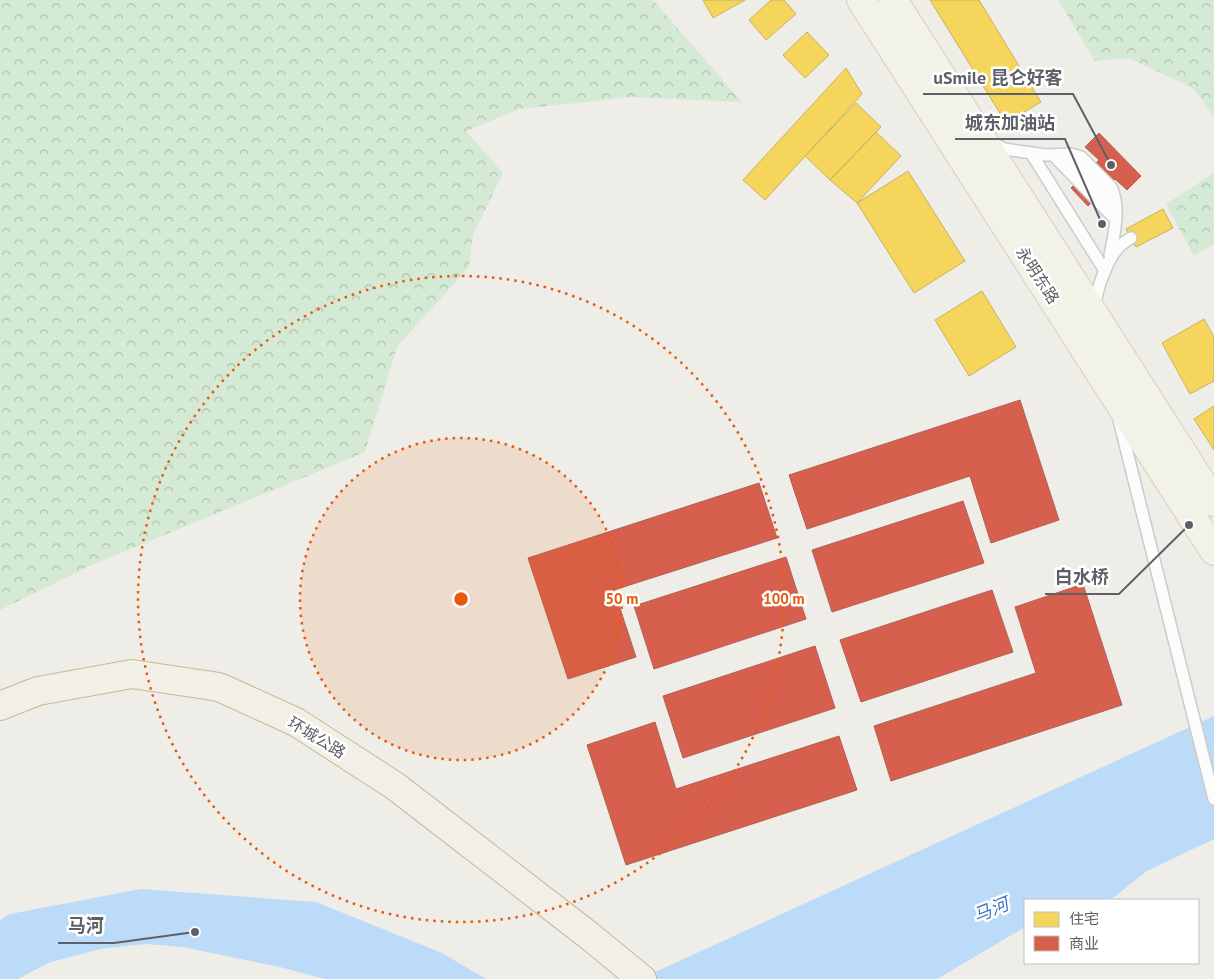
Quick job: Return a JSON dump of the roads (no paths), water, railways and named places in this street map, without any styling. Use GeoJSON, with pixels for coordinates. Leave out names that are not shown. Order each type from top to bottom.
{"type":"FeatureCollection","features":[{"type":"Feature","properties":{"kind":"highway","name":"环城公路"},"geometry":{"type":"LineString","coordinates":[[0,706],[38,690],[132,674],[219,687],[296,722],[395,786],[642,979]]}},
{"type":"Feature","properties":{"kind":"main road","name":"永明东路"},"geometry":{"type":"LineString","coordinates":[[861,0],[1214,551]]}},
{"type":"Feature","properties":{"kind":"main road","name":"永明东路"},"geometry":{"type":"LineString","coordinates":[[893,0],[1214,502]]}},
{"type":"Feature","properties":{"kind":"lane"},"geometry":{"type":"LineString","coordinates":[[978,134],[1004,149],[1053,155],[1067,154],[1081,157],[1111,188],[1114,193],[1115,219],[1107,268]]}},
{"type":"Feature","properties":{"kind":"lane"},"geometry":{"type":"LineString","coordinates":[[1031,153],[1107,268]]}},
{"type":"Feature","properties":{"kind":"lane"},"geometry":{"type":"LineString","coordinates":[[1053,155],[1115,219]]}},
{"type":"Feature","properties":{"kind":"lane"},"geometry":{"type":"LineString","coordinates":[[1101,344],[1095,316],[1096,295],[1114,253],[1131,238]]}},
{"type":"Feature","properties":{"kind":"lane"},"geometry":{"type":"LineString","coordinates":[[1106,363],[1214,799]]}},
{"type":"Feature","properties":{"kind":"water","name":"马河"},"geometry":{"type":"Polygon","coordinates":[[[1214,716],[1214,839],[1147,871],[1114,897],[1107,899],[1024,899],[1024,928],[937,979],[640,979],[1214,716]]]}},
{"type":"Feature","properties":{"kind":"water"},"geometry":{"type":"Polygon","coordinates":[[[141,889],[316,902],[442,953],[486,979],[325,979],[280,967],[182,947],[146,944],[100,949],[48,963],[18,979],[0,979],[0,920],[10,914],[141,889]]]}},
{"type":"Feature","properties":{"kind":"place","name":"uSmile 昆仑好客"},"geometry":{"type":"Point","coordinates":[1111,165]}},
{"type":"Feature","properties":{"kind":"place","name":"城东加油站"},"geometry":{"type":"Point","coordinates":[1102,224]}},
{"type":"Feature","properties":{"kind":"place","name":"白水桥"},"geometry":{"type":"Point","coordinates":[1189,525]}},
{"type":"Feature","properties":{"kind":"place","name":"马河"},"geometry":{"type":"Point","coordinates":[195,932]}}]}
